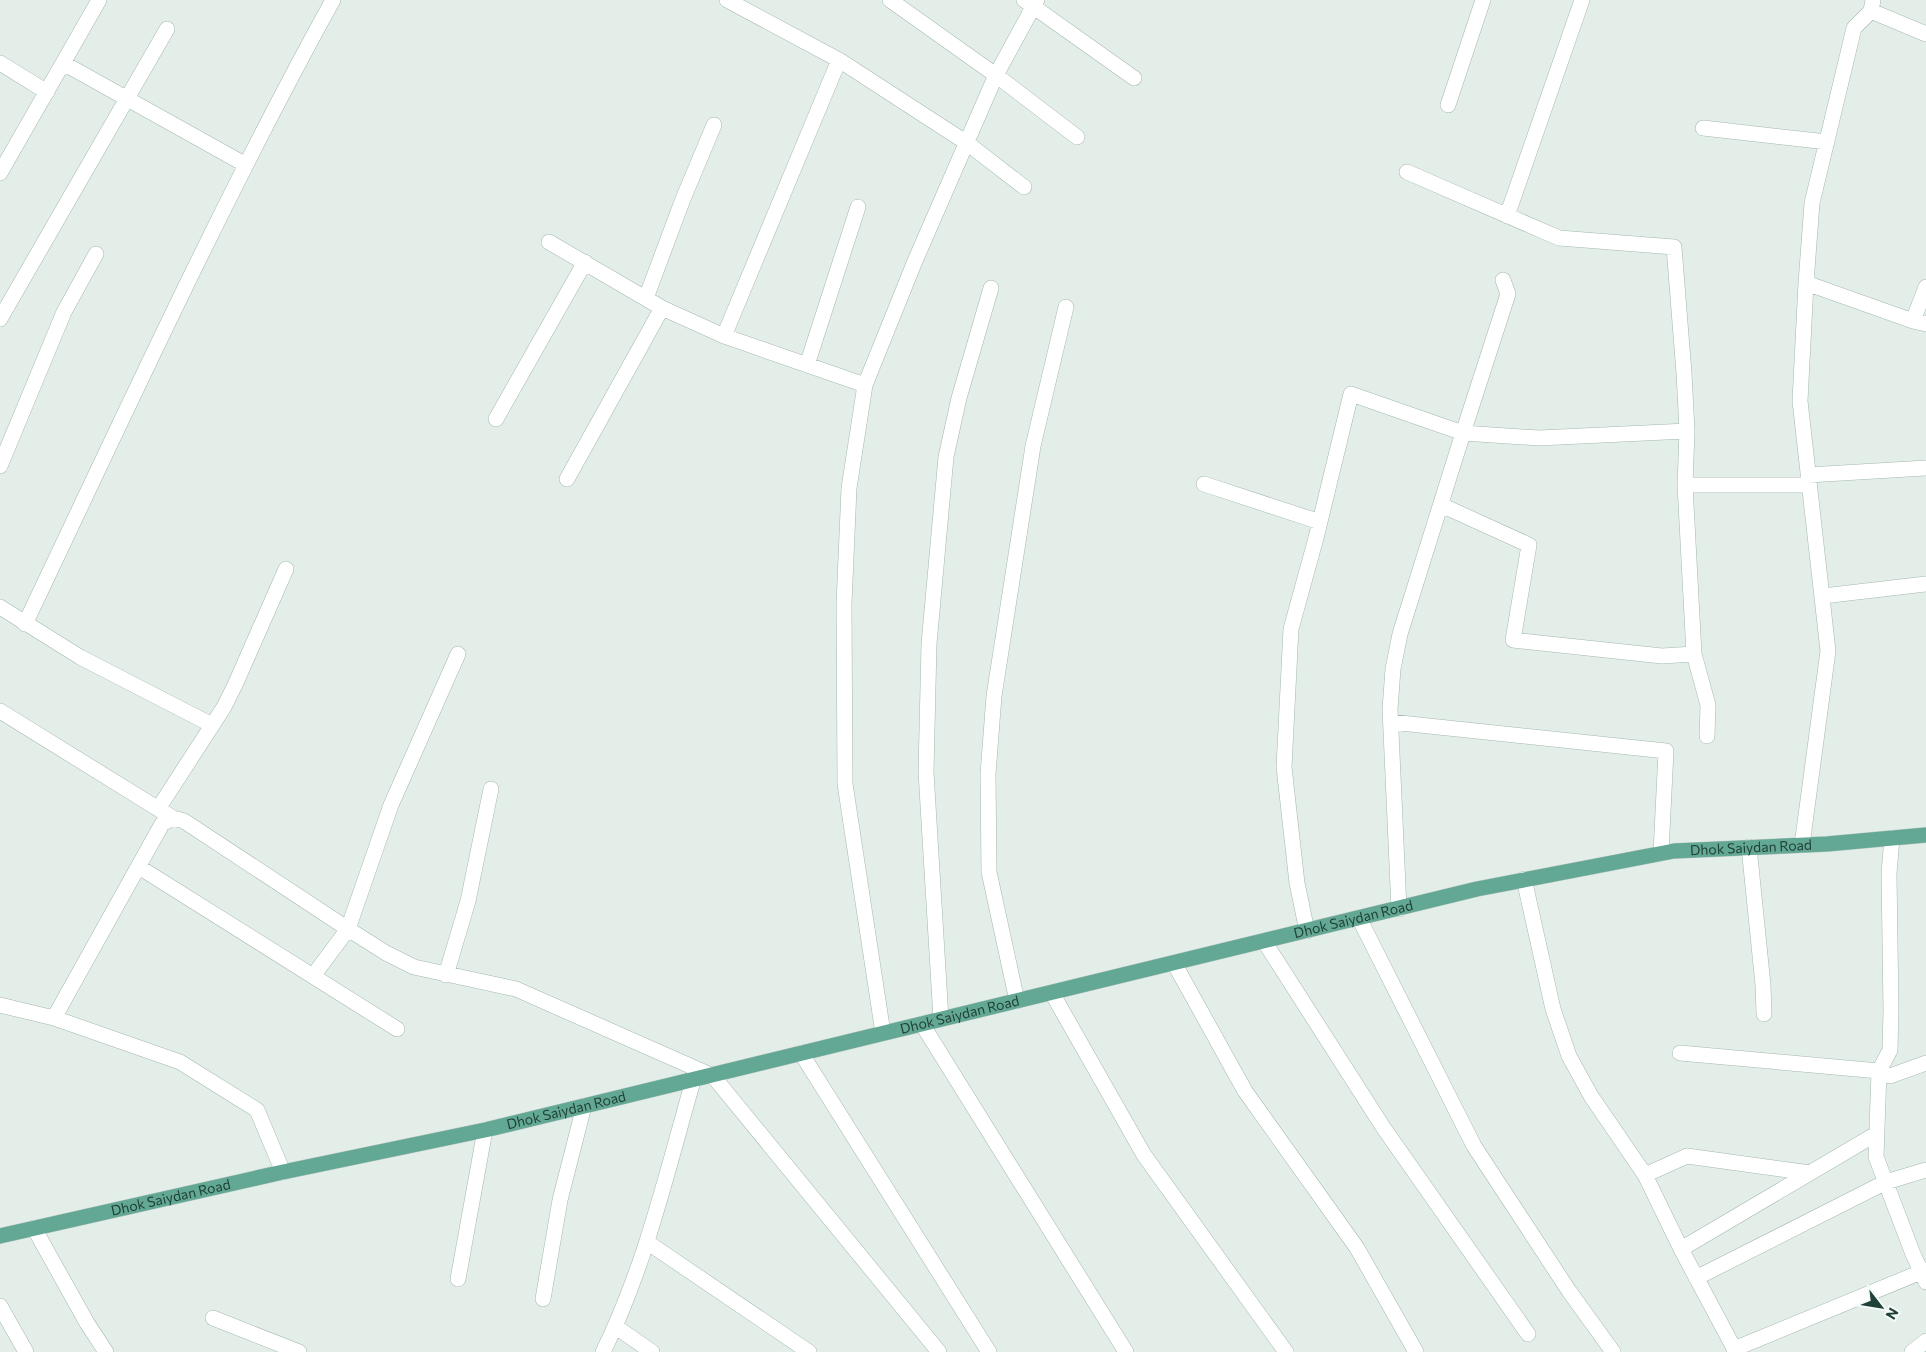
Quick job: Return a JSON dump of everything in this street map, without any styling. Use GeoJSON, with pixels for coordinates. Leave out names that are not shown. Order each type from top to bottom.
{"type":"FeatureCollection","features":[{"type":"Feature","properties":{"kind":"main road","name":"Dhok Saiydan Road"},"geometry":{"type":"LineString","coordinates":[[0,1236],[283,1172],[485,1130],[1524,879],[1674,851],[1802,845],[1926,835]]}},
{"type":"Feature","properties":{"kind":"street"},"geometry":{"type":"LineString","coordinates":[[0,174],[99,0]]}},
{"type":"Feature","properties":{"kind":"street"},"geometry":{"type":"LineString","coordinates":[[26,624],[193,270],[333,0]]}},
{"type":"Feature","properties":{"kind":"street"},"geometry":{"type":"LineString","coordinates":[[727,0],[839,60],[967,143],[1024,187]]}},
{"type":"Feature","properties":{"kind":"street"},"geometry":{"type":"LineString","coordinates":[[890,0],[996,75],[1077,138]]}},
{"type":"Feature","properties":{"kind":"street"},"geometry":{"type":"LineString","coordinates":[[1448,105],[1483,0]]}},
{"type":"Feature","properties":{"kind":"street"},"geometry":{"type":"LineString","coordinates":[[1507,216],[1582,0]]}},
{"type":"Feature","properties":{"kind":"street"},"geometry":{"type":"LineString","coordinates":[[883,1033],[845,784],[844,604],[848,498],[865,385],[915,261],[996,75],[1032,2],[1134,78]]}},
{"type":"Feature","properties":{"kind":"street"},"geometry":{"type":"LineString","coordinates":[[1802,845],[1828,651],[1800,401],[1812,203],[1854,28],[1872,5],[1926,34]]}},
{"type":"Feature","properties":{"kind":"street"},"geometry":{"type":"LineString","coordinates":[[0,319],[167,29]]}},
{"type":"Feature","properties":{"kind":"street"},"geometry":{"type":"LineString","coordinates":[[724,336],[839,60]]}},
{"type":"Feature","properties":{"kind":"street"},"geometry":{"type":"LineString","coordinates":[[0,62],[47,92]]}},
{"type":"Feature","properties":{"kind":"street"},"geometry":{"type":"LineString","coordinates":[[63,63],[246,165]]}},
{"type":"Feature","properties":{"kind":"street"},"geometry":{"type":"LineString","coordinates":[[646,298],[683,199],[714,125]]}},
{"type":"Feature","properties":{"kind":"street"},"geometry":{"type":"LineString","coordinates":[[1703,128],[1827,142]]}},
{"type":"Feature","properties":{"kind":"street"},"geometry":{"type":"LineString","coordinates":[[1407,172],[1559,238],[1674,247],[1687,431],[1685,485],[1694,654],[1708,705],[1707,736]]}},
{"type":"Feature","properties":{"kind":"street"},"geometry":{"type":"LineString","coordinates":[[807,365],[858,207]]}},
{"type":"Feature","properties":{"kind":"street"},"geometry":{"type":"LineString","coordinates":[[549,242],[662,308],[724,336],[865,385]]}},
{"type":"Feature","properties":{"kind":"street"},"geometry":{"type":"LineString","coordinates":[[0,466],[64,312],[96,254]]}},
{"type":"Feature","properties":{"kind":"street"},"geometry":{"type":"LineString","coordinates":[[496,418],[585,262]]}},
{"type":"Feature","properties":{"kind":"street"},"geometry":{"type":"LineString","coordinates":[[1399,909],[1391,722],[1393,669],[1400,634],[1508,294],[1503,280]]}},
{"type":"Feature","properties":{"kind":"street"},"geometry":{"type":"LineString","coordinates":[[1806,283],[1919,323],[1926,287]]}},
{"type":"Feature","properties":{"kind":"street"},"geometry":{"type":"LineString","coordinates":[[941,1019],[926,772],[929,644],[946,457],[959,398],[991,288]]}},
{"type":"Feature","properties":{"kind":"street"},"geometry":{"type":"LineString","coordinates":[[1017,1001],[989,872],[988,774],[994,696],[1034,446],[1066,307]]}},
{"type":"Feature","properties":{"kind":"street"},"geometry":{"type":"LineString","coordinates":[[567,479],[662,308]]}},
{"type":"Feature","properties":{"kind":"street"},"geometry":{"type":"LineString","coordinates":[[1307,931],[1297,883],[1284,766],[1291,629],[1320,522],[1351,394],[1463,433],[1539,438],[1687,431]]}},
{"type":"Feature","properties":{"kind":"street"},"geometry":{"type":"LineString","coordinates":[[1685,485],[1809,480],[1926,468]]}},
{"type":"Feature","properties":{"kind":"street"},"geometry":{"type":"LineString","coordinates":[[1204,484],[1320,522]]}},
{"type":"Feature","properties":{"kind":"street"},"geometry":{"type":"LineString","coordinates":[[1441,505],[1529,545],[1513,640],[1662,656],[1694,654]]}},
{"type":"Feature","properties":{"kind":"street"},"geometry":{"type":"LineString","coordinates":[[158,809],[212,725],[235,685],[286,569]]}},
{"type":"Feature","properties":{"kind":"street"},"geometry":{"type":"LineString","coordinates":[[1823,596],[1926,584]]}},
{"type":"Feature","properties":{"kind":"street"},"geometry":{"type":"LineString","coordinates":[[0,607],[80,657],[212,725]]}},
{"type":"Feature","properties":{"kind":"street"},"geometry":{"type":"LineString","coordinates":[[313,976],[348,929],[391,805],[458,654]]}},
{"type":"Feature","properties":{"kind":"street"},"geometry":{"type":"LineString","coordinates":[[0,711],[173,818],[184,821],[386,953],[414,967],[516,989],[713,1076],[934,1350]]}},
{"type":"Feature","properties":{"kind":"street"},"geometry":{"type":"LineString","coordinates":[[1391,722],[1666,751],[1661,854]]}},
{"type":"Feature","properties":{"kind":"street"},"geometry":{"type":"LineString","coordinates":[[446,975],[468,901],[491,789]]}},
{"type":"Feature","properties":{"kind":"street"},"geometry":{"type":"LineString","coordinates":[[54,1018],[162,824],[173,818]]}},
{"type":"Feature","properties":{"kind":"street"},"geometry":{"type":"LineString","coordinates":[[1524,879],[1553,1009],[1569,1056],[1591,1096],[1645,1175],[1680,1249],[1735,1351],[1924,1274],[1876,1157],[1880,1071],[1890,1050],[1888,873],[1892,838]]}},
{"type":"Feature","properties":{"kind":"street"},"geometry":{"type":"LineString","coordinates":[[1749,847],[1763,986],[1764,1014]]}},
{"type":"Feature","properties":{"kind":"street"},"geometry":{"type":"LineString","coordinates":[[139,867],[397,1029]]}},
{"type":"Feature","properties":{"kind":"street"},"geometry":{"type":"LineString","coordinates":[[1359,918],[1474,1146],[1569,1291],[1613,1352]]}},
{"type":"Feature","properties":{"kind":"street"},"geometry":{"type":"LineString","coordinates":[[1264,941],[1383,1127],[1528,1334]]}},
{"type":"Feature","properties":{"kind":"street"},"geometry":{"type":"LineString","coordinates":[[1174,963],[1245,1090],[1357,1248],[1416,1352]]}},
{"type":"Feature","properties":{"kind":"street"},"geometry":{"type":"LineString","coordinates":[[1052,993],[1144,1155],[1286,1352]]}},
{"type":"Feature","properties":{"kind":"street"},"geometry":{"type":"LineString","coordinates":[[0,1005],[54,1018],[180,1062],[257,1110],[283,1172]]}},
{"type":"Feature","properties":{"kind":"street"},"geometry":{"type":"LineString","coordinates":[[922,1024],[1126,1352]]}},
{"type":"Feature","properties":{"kind":"street"},"geometry":{"type":"LineString","coordinates":[[801,1053],[989,1352]]}},
{"type":"Feature","properties":{"kind":"street"},"geometry":{"type":"LineString","coordinates":[[1680,1053],[1880,1071],[1890,1076],[1926,1063]]}},
{"type":"Feature","properties":{"kind":"street"},"geometry":{"type":"LineString","coordinates":[[603,1352],[616,1327],[647,1242],[693,1081]]}},
{"type":"Feature","properties":{"kind":"street"},"geometry":{"type":"LineString","coordinates":[[543,1299],[560,1200],[584,1106]]}},
{"type":"Feature","properties":{"kind":"street"},"geometry":{"type":"LineString","coordinates":[[458,1279],[485,1130]]}},
{"type":"Feature","properties":{"kind":"street"},"geometry":{"type":"LineString","coordinates":[[1680,1249],[1876,1134]]}},
{"type":"Feature","properties":{"kind":"street"},"geometry":{"type":"LineString","coordinates":[[1645,1175],[1687,1156],[1810,1173]]}},
{"type":"Feature","properties":{"kind":"street"},"geometry":{"type":"LineString","coordinates":[[1696,1278],[1886,1182],[1926,1170]]}},
{"type":"Feature","properties":{"kind":"street"},"geometry":{"type":"LineString","coordinates":[[34,1228],[86,1323],[106,1352]]}},
{"type":"Feature","properties":{"kind":"street"},"geometry":{"type":"LineString","coordinates":[[647,1242],[808,1352]]}},
{"type":"Feature","properties":{"kind":"street"},"geometry":{"type":"LineString","coordinates":[[0,1306],[26,1352]]}},
{"type":"Feature","properties":{"kind":"street"},"geometry":{"type":"LineString","coordinates":[[213,1318],[299,1352]]}},
{"type":"Feature","properties":{"kind":"street"},"geometry":{"type":"LineString","coordinates":[[616,1327],[652,1352]]}},
{"type":"Feature","properties":{"kind":"street"},"geometry":{"type":"LineString","coordinates":[[1912,1352],[1926,1341]]}}]}
